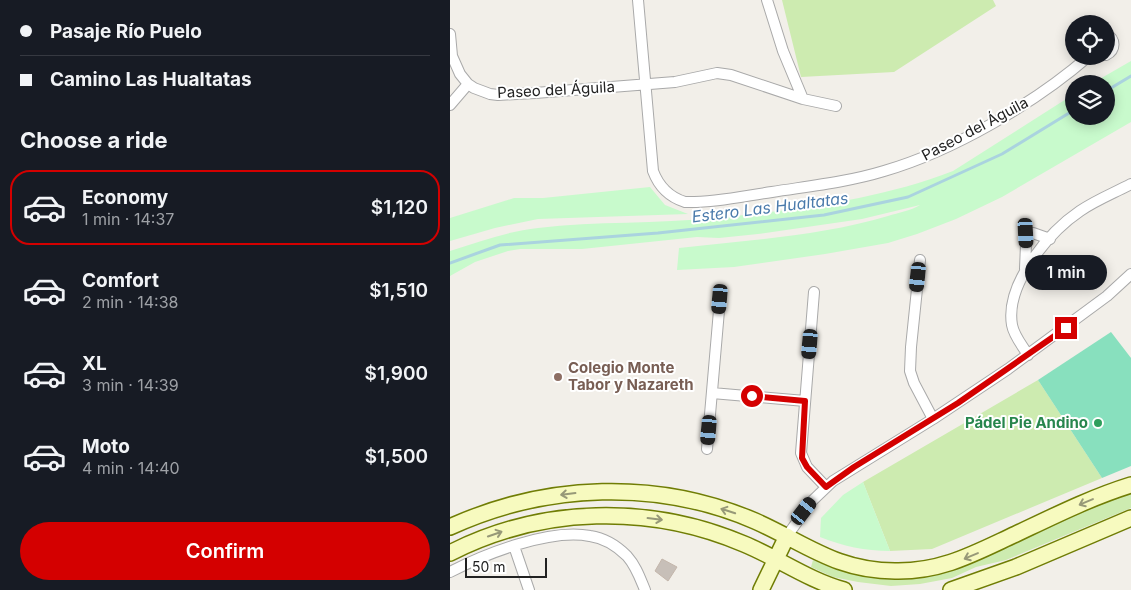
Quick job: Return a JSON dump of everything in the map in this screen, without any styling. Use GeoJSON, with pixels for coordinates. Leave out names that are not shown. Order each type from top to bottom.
{"type":"FeatureCollection","features":[{"type":"Feature","properties":{"kind":"street","name":"Paseo del Águila"},"geometry":{"type":"LineString","coordinates":[[638,0],[652,164],[656,178],[663,190],[674,198],[685,202],[842,182],[886,171],[956,142],[1009,113],[1063,79],[1079,65]]}},
{"type":"Feature","properties":{"kind":"street"},"geometry":{"type":"LineString","coordinates":[[767,0],[783,51],[803,99]]}},
{"type":"Feature","properties":{"kind":"street"},"geometry":{"type":"LineString","coordinates":[[450,34],[454,62],[468,84],[450,105]]}},
{"type":"Feature","properties":{"kind":"street","name":"Paseo del Águila"},"geometry":{"type":"LineString","coordinates":[[468,84],[482,91],[498,95],[689,80],[712,73],[724,73],[803,99],[836,106]]}},
{"type":"Feature","properties":{"kind":"street"},"geometry":{"type":"LineString","coordinates":[[1028,355],[1016,336],[1012,316],[1017,290],[1025,270],[1050,239],[1072,217],[1099,199],[1131,184]]}},
{"type":"Feature","properties":{"kind":"street"},"geometry":{"type":"LineString","coordinates":[[1025,270],[1025,229],[1050,239]]}},
{"type":"Feature","properties":{"kind":"street"},"geometry":{"type":"LineString","coordinates":[[920,260],[910,364],[914,383],[933,419]]}},
{"type":"Feature","properties":{"kind":"street"},"geometry":{"type":"LineString","coordinates":[[761,590],[787,536],[804,511],[826,487],[854,467],[933,419],[1028,355],[1107,296],[1131,274]]}},
{"type":"Feature","properties":{"kind":"street"},"geometry":{"type":"LineString","coordinates":[[814,292],[802,458],[807,467],[826,487]]}},
{"type":"Feature","properties":{"kind":"street"},"geometry":{"type":"LineString","coordinates":[[707,449],[720,299]]}},
{"type":"Feature","properties":{"kind":"street"},"geometry":{"type":"LineString","coordinates":[[712,393],[805,401]]}},
{"type":"Feature","properties":{"kind":"street"},"geometry":{"type":"LineString","coordinates":[[450,527],[490,511],[534,499],[575,493],[615,491],[649,493],[693,501],[735,513],[787,536],[814,552],[854,567],[894,572],[924,569],[964,559],[1056,515],[1131,485]]}},
{"type":"Feature","properties":{"kind":"street"},"geometry":{"type":"LineString","coordinates":[[450,553],[488,536],[516,527],[557,519],[599,516],[637,517],[686,524],[732,539],[775,559],[817,582],[844,590]]}},
{"type":"Feature","properties":{"kind":"street"},"geometry":{"type":"LineString","coordinates":[[950,590],[1013,568],[1131,518]]}},
{"type":"Feature","properties":{"kind":"street"},"geometry":{"type":"LineString","coordinates":[[450,572],[477,559],[514,546],[539,539],[582,534],[597,537],[613,545],[626,555],[635,566],[646,590]]}},
{"type":"Feature","properties":{"kind":"street"},"geometry":{"type":"LineString","coordinates":[[514,546],[529,590]]}},
{"type":"Feature","properties":{"kind":"green space"},"geometry":{"type":"Polygon","coordinates":[[[782,0],[993,0],[996,6],[894,72],[801,77],[782,0]]]}},
{"type":"Feature","properties":{"kind":"green space"},"geometry":{"type":"Polygon","coordinates":[[[1131,61],[1131,122],[1002,197],[956,219],[888,243],[734,267],[677,270],[679,248],[811,233],[863,223],[900,213],[920,205],[862,219],[758,234],[719,238],[697,237],[582,249],[520,249],[475,262],[450,276],[450,251],[516,232],[582,224],[694,220],[776,211],[866,197],[925,181],[953,171],[1065,100],[1065,125],[1115,125],[1115,75],[1107,75],[1131,61]]]}},
{"type":"Feature","properties":{"kind":"green space"},"geometry":{"type":"Polygon","coordinates":[[[650,187],[665,205],[688,214],[538,219],[495,228],[450,241],[450,218],[514,198],[543,198],[650,187]]]}},
{"type":"Feature","properties":{"kind":"green space","name":"Pádel Pie Andino"},"geometry":{"type":"Polygon","coordinates":[[[1111,332],[1131,358],[1131,466],[1102,478],[1038,380],[1111,332]]]}},
{"type":"Feature","properties":{"kind":"green space"},"geometry":{"type":"Polygon","coordinates":[[[1038,380],[1102,478],[932,549],[890,551],[863,482],[1038,380]]]}},
{"type":"Feature","properties":{"kind":"green space"},"geometry":{"type":"Polygon","coordinates":[[[863,482],[890,551],[854,547],[820,537],[821,518],[843,495],[863,482]]]}},
{"type":"Feature","properties":{"kind":"green space"},"geometry":{"type":"Polygon","coordinates":[[[1131,490],[1131,508],[1006,560],[976,567],[952,578],[920,584],[891,586],[833,577],[811,567],[813,560],[856,574],[900,578],[943,572],[965,566],[986,557],[1030,532],[1131,490]]]}},
{"type":"Feature","properties":{"kind":"building"},"geometry":{"type":"Polygon","coordinates":[[[662,559],[677,567],[668,581],[655,571],[662,559]]]}},
{"type":"Feature","properties":{"kind":"waterway","name":"Estero Las Hualtatas"},"geometry":{"type":"LineString","coordinates":[[1115,86],[1131,76]]}},
{"type":"Feature","properties":{"kind":"waterway","name":"Estero Las Hualtatas"},"geometry":{"type":"LineString","coordinates":[[450,263],[500,245],[658,233],[824,215],[908,197],[1002,154],[1065,116]]}},
{"type":"Feature","properties":{"kind":"place","name":"Colegio Monte Tabor y Nazareth"},"geometry":{"type":"Point","coordinates":[558,377]}},
{"type":"Feature","properties":{"kind":"place","name":"Pádel Pie Andino"},"geometry":{"type":"Point","coordinates":[1098,423]}},
{"type":"Feature","properties":{"kind":"route"},"geometry":{"type":"LineString","coordinates":[[752,396],[805,401],[802,458],[807,467],[826,487],[854,467],[1008,370],[1066,328]]}}]}
